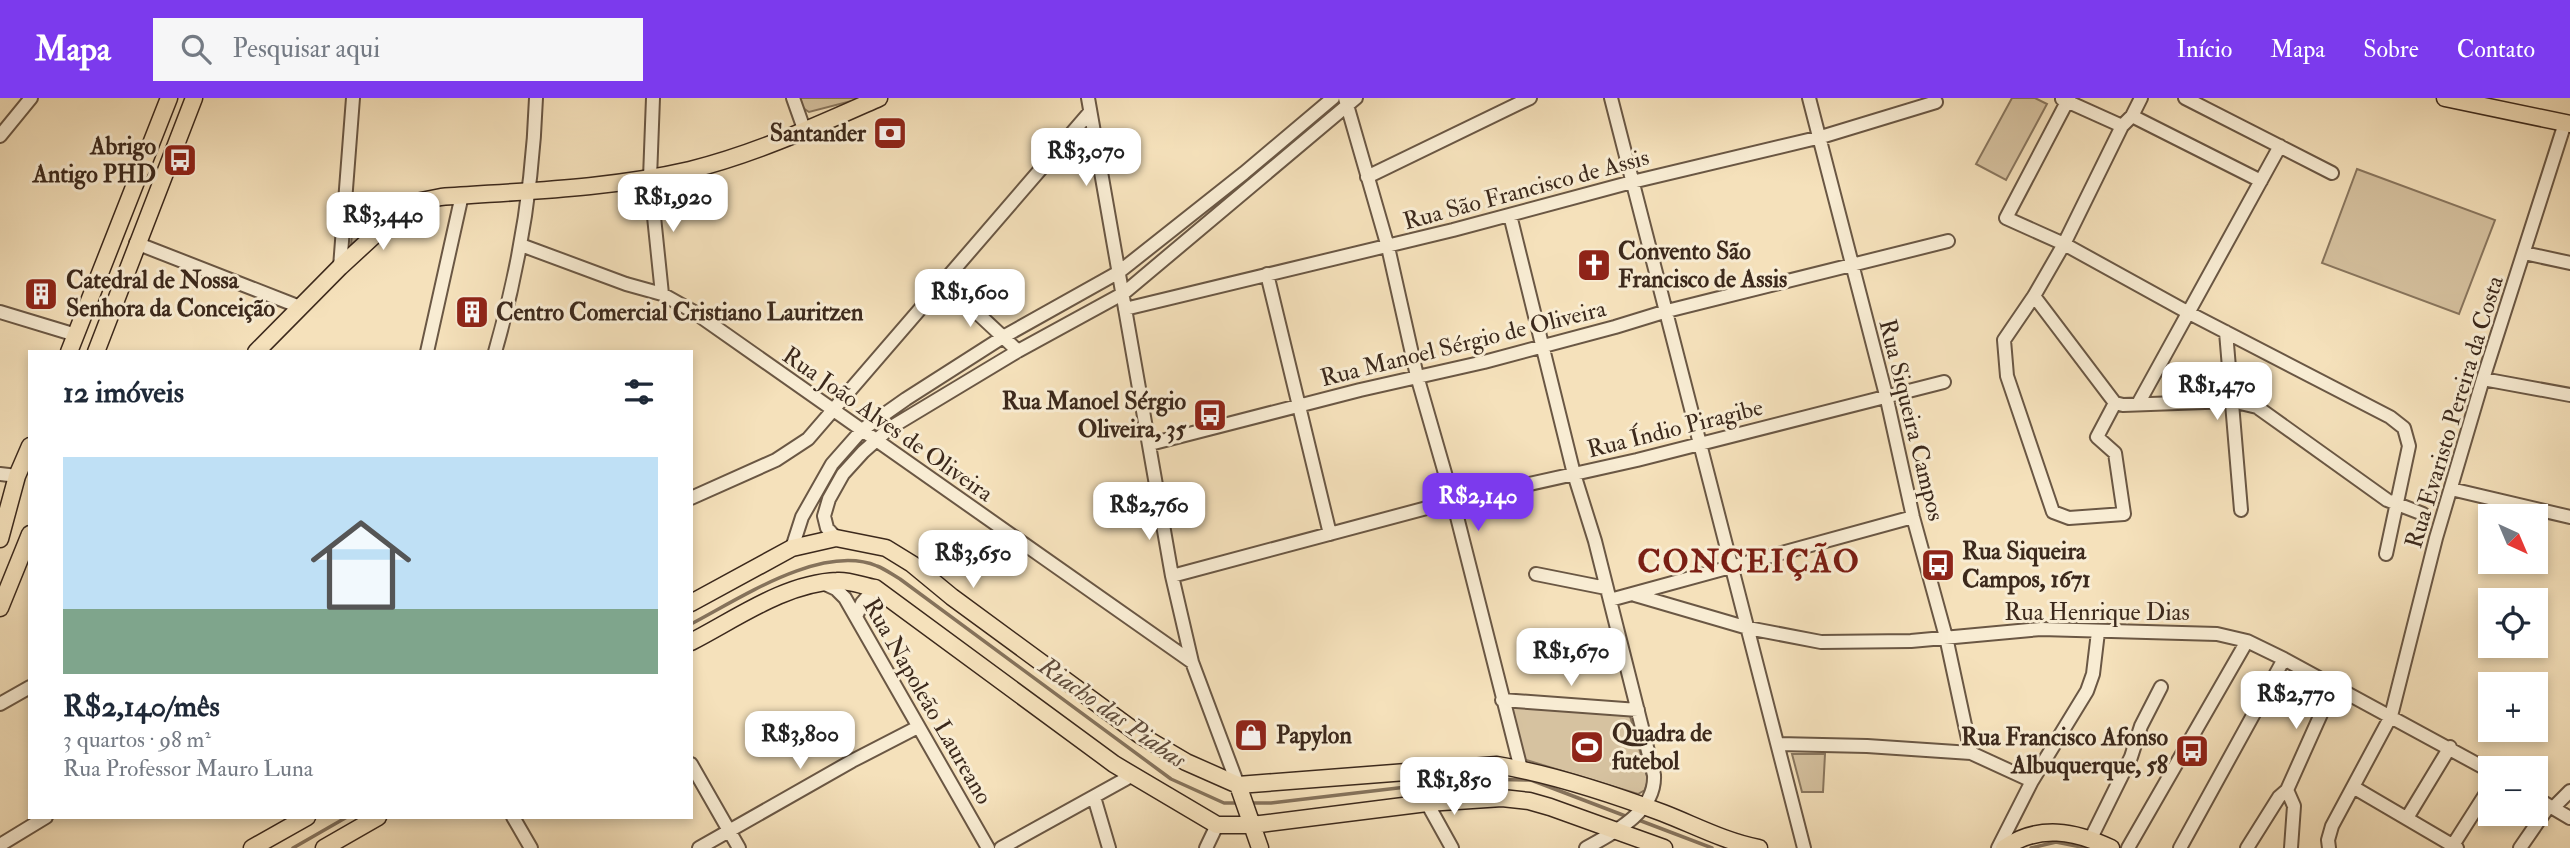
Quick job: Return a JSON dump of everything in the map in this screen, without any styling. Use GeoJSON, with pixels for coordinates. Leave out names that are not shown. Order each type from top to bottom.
{"type":"FeatureCollection","features":[{"type":"Feature","properties":{"kind":"main road"},"geometry":{"type":"LineString","coordinates":[[70,350],[169,98]]}},
{"type":"Feature","properties":{"kind":"main road"},"geometry":{"type":"LineString","coordinates":[[97,350],[194,98]]}},
{"type":"Feature","properties":{"kind":"main road"},"geometry":{"type":"LineString","coordinates":[[258,350],[340,267],[402,210],[421,201],[462,195],[589,187],[650,178],[725,161],[879,98]]}},
{"type":"Feature","properties":{"kind":"main road"},"geometry":{"type":"LineString","coordinates":[[2445,98],[2486,102],[2568,124]]}},
{"type":"Feature","properties":{"kind":"main road"},"geometry":{"type":"LineString","coordinates":[[0,539],[23,477],[28,455]]}},
{"type":"Feature","properties":{"kind":"main road"},"geometry":{"type":"LineString","coordinates":[[693,602],[792,548],[836,538],[886,548],[1140,735],[1239,788],[1471,765],[1497,765],[1521,769],[1644,806],[1759,848]]}},
{"type":"Feature","properties":{"kind":"main road"},"geometry":{"type":"LineString","coordinates":[[0,608],[28,539]]}},
{"type":"Feature","properties":{"kind":"main road"},"geometry":{"type":"LineString","coordinates":[[693,641],[780,596],[823,582],[840,581],[875,588],[1131,776],[1216,825],[1502,798],[1529,801],[1664,848]]}},
{"type":"Feature","properties":{"kind":"main road"},"geometry":{"type":"LineString","coordinates":[[1239,788],[1260,848]]}},
{"type":"Feature","properties":{"kind":"main road"},"geometry":{"type":"LineString","coordinates":[[252,848],[303,819]]}},
{"type":"Feature","properties":{"kind":"main road"},"geometry":{"type":"LineString","coordinates":[[324,848],[375,819]]}},
{"type":"Feature","properties":{"kind":"main road"},"geometry":{"type":"LineString","coordinates":[[2004,848],[2016,840],[2057,831],[2091,838],[2111,848]]}},
{"type":"Feature","properties":{"kind":"street"},"geometry":{"type":"LineString","coordinates":[[0,136],[31,98]]}},
{"type":"Feature","properties":{"kind":"street"},"geometry":{"type":"LineString","coordinates":[[340,267],[353,98]]}},
{"type":"Feature","properties":{"kind":"street"},"geometry":{"type":"LineString","coordinates":[[495,350],[521,245],[529,191],[536,98]]}},
{"type":"Feature","properties":{"kind":"street"},"geometry":{"type":"LineString","coordinates":[[653,98],[650,178],[662,295]]}},
{"type":"Feature","properties":{"kind":"street"},"geometry":{"type":"LineString","coordinates":[[793,98],[804,130]]}},
{"type":"Feature","properties":{"kind":"street"},"geometry":{"type":"LineString","coordinates":[[1088,98],[1172,576],[1192,662],[1239,788]]}},
{"type":"Feature","properties":{"kind":"street"},"geometry":{"type":"LineString","coordinates":[[792,548],[802,517],[832,464],[862,430],[1003,337],[1119,272],[1333,98]]}},
{"type":"Feature","properties":{"kind":"street"},"geometry":{"type":"LineString","coordinates":[[1367,177],[1530,98]]}},
{"type":"Feature","properties":{"kind":"street"},"geometry":{"type":"LineString","coordinates":[[1611,98],[1804,848]]}},
{"type":"Feature","properties":{"kind":"street","name":"Rua Siqueira Campos"},"geometry":{"type":"LineString","coordinates":[[1809,98],[1886,395],[1913,517],[1946,637],[1971,753]]}},
{"type":"Feature","properties":{"kind":"street"},"geometry":{"type":"LineString","coordinates":[[2115,403],[2097,437],[2115,453],[2124,514],[2069,518],[2053,512],[2007,376],[2004,340],[2035,296],[2064,244],[2122,126],[2132,116],[2140,98]]}},
{"type":"Feature","properties":{"kind":"street"},"geometry":{"type":"LineString","coordinates":[[2185,98],[2332,173]]}},
{"type":"Feature","properties":{"kind":"street"},"geometry":{"type":"LineString","coordinates":[[836,538],[827,528],[824,516],[829,499],[844,474],[876,440],[917,410],[1124,293],[1197,234],[1349,100],[1367,177],[1388,247],[1417,376],[1453,501],[1521,769]]}},
{"type":"Feature","properties":{"kind":"street"},"geometry":{"type":"LineString","coordinates":[[2122,126],[2065,100],[2006,218],[2064,244],[2189,313],[2390,417],[2404,428],[2409,446],[2386,554]]}},
{"type":"Feature","properties":{"kind":"street","name":"Rua São Francisco de Assis"},"geometry":{"type":"LineString","coordinates":[[1125,309],[1388,247],[1632,182],[1821,136],[1936,102]]}},
{"type":"Feature","properties":{"kind":"street"},"geometry":{"type":"LineString","coordinates":[[693,497],[776,460],[808,439],[1090,112]]}},
{"type":"Feature","properties":{"kind":"street"},"geometry":{"type":"LineString","coordinates":[[2132,116],[2261,181]]}},
{"type":"Feature","properties":{"kind":"street","name":"Rua Evaristo Pereira da Costa"},"geometry":{"type":"LineString","coordinates":[[2329,848],[2332,826],[2391,716],[2483,379],[2568,124]]}},
{"type":"Feature","properties":{"kind":"street"},"geometry":{"type":"LineString","coordinates":[[2137,404],[2280,146]]}},
{"type":"Feature","properties":{"kind":"street"},"geometry":{"type":"LineString","coordinates":[[1244,173],[1254,185]]}},
{"type":"Feature","properties":{"kind":"street"},"geometry":{"type":"LineString","coordinates":[[427,350],[462,195]]}},
{"type":"Feature","properties":{"kind":"street"},"geometry":{"type":"LineString","coordinates":[[1510,215],[1574,474],[1654,775],[1653,793],[1644,806],[1618,830],[1586,848]]}},
{"type":"Feature","properties":{"kind":"street"},"geometry":{"type":"LineString","coordinates":[[1185,220],[1197,234]]}},
{"type":"Feature","properties":{"kind":"street","name":"Rua Manoel Sérgio de Oliveira"},"geometry":{"type":"LineString","coordinates":[[1150,444],[1417,376],[1484,362],[1615,327],[1667,310],[1948,241]]}},
{"type":"Feature","properties":{"kind":"street"},"geometry":{"type":"LineString","coordinates":[[136,243],[300,307]]}},
{"type":"Feature","properties":{"kind":"street","name":"Rua João Alves de Oliveira"},"geometry":{"type":"LineString","coordinates":[[521,245],[662,295],[694,312],[1192,662]]}},
{"type":"Feature","properties":{"kind":"street"},"geometry":{"type":"LineString","coordinates":[[2524,253],[2570,263]]}},
{"type":"Feature","properties":{"kind":"street"},"geometry":{"type":"LineString","coordinates":[[1267,274],[1330,534]]}},
{"type":"Feature","properties":{"kind":"street"},"geometry":{"type":"LineString","coordinates":[[944,282],[1018,351]]}},
{"type":"Feature","properties":{"kind":"street"},"geometry":{"type":"LineString","coordinates":[[2035,296],[2115,403]]}},
{"type":"Feature","properties":{"kind":"street"},"geometry":{"type":"LineString","coordinates":[[0,312],[76,335]]}},
{"type":"Feature","properties":{"kind":"street"},"geometry":{"type":"LineString","coordinates":[[2226,332],[2241,510]]}},
{"type":"Feature","properties":{"kind":"street"},"geometry":{"type":"LineString","coordinates":[[2483,379],[2570,395]]}},
{"type":"Feature","properties":{"kind":"street","name":"Rua Índio Piragibe"},"geometry":{"type":"LineString","coordinates":[[1172,576],[1453,501],[1700,444],[1944,382]]}},
{"type":"Feature","properties":{"kind":"street"},"geometry":{"type":"LineString","coordinates":[[2115,403],[2232,401],[2258,407],[2387,500],[2423,514]]}},
{"type":"Feature","properties":{"kind":"street"},"geometry":{"type":"LineString","coordinates":[[0,474],[23,477]]}},
{"type":"Feature","properties":{"kind":"street"},"geometry":{"type":"LineString","coordinates":[[2451,489],[2570,517]]}},
{"type":"Feature","properties":{"kind":"street"},"geometry":{"type":"LineString","coordinates":[[1536,574],[1608,594],[1635,595],[1913,517]]}},
{"type":"Feature","properties":{"kind":"street","name":"Rua Napoleão Laureano"},"geometry":{"type":"LineString","coordinates":[[823,582],[845,598],[988,848]]}},
{"type":"Feature","properties":{"kind":"street"},"geometry":{"type":"LineString","coordinates":[[856,617],[862,603],[875,588]]}},
{"type":"Feature","properties":{"kind":"street","name":"Rua Henrique Dias"},"geometry":{"type":"LineString","coordinates":[[1635,595],[1748,628],[1821,642],[1911,641],[2041,629],[2217,634],[2246,641],[2284,659],[2478,764]]}},
{"type":"Feature","properties":{"kind":"street"},"geometry":{"type":"LineString","coordinates":[[1998,848],[2032,781],[2087,691],[2093,674],[2098,632]]}},
{"type":"Feature","properties":{"kind":"street"},"geometry":{"type":"LineString","coordinates":[[2128,848],[2246,641]]}},
{"type":"Feature","properties":{"kind":"street"},"geometry":{"type":"LineString","coordinates":[[2180,848],[2284,659]]}},
{"type":"Feature","properties":{"kind":"street"},"geometry":{"type":"LineString","coordinates":[[2247,848],[2279,797],[2287,790],[2334,685]]}},
{"type":"Feature","properties":{"kind":"street"},"geometry":{"type":"LineString","coordinates":[[2091,838],[2132,757],[2141,726],[2161,687]]}},
{"type":"Feature","properties":{"kind":"street"},"geometry":{"type":"LineString","coordinates":[[0,704],[28,688]]}},
{"type":"Feature","properties":{"kind":"street"},"geometry":{"type":"LineString","coordinates":[[1502,700],[1638,710]]}},
{"type":"Feature","properties":{"kind":"street"},"geometry":{"type":"LineString","coordinates":[[699,848],[852,761],[918,727]]}},
{"type":"Feature","properties":{"kind":"street"},"geometry":{"type":"LineString","coordinates":[[1778,744],[1971,753],[2032,781]]}},
{"type":"Feature","properties":{"kind":"street"},"geometry":{"type":"LineString","coordinates":[[2407,818],[2450,747]]}},
{"type":"Feature","properties":{"kind":"street"},"geometry":{"type":"LineString","coordinates":[[693,767],[739,848]]}},
{"type":"Feature","properties":{"kind":"street"},"geometry":{"type":"LineString","coordinates":[[1001,848],[1131,776]]}},
{"type":"Feature","properties":{"kind":"street"},"geometry":{"type":"LineString","coordinates":[[2353,787],[2455,847],[2478,808]]}},
{"type":"Feature","properties":{"kind":"street"},"geometry":{"type":"LineString","coordinates":[[2287,790],[2294,806],[2291,848]]}},
{"type":"Feature","properties":{"kind":"street"},"geometry":{"type":"LineString","coordinates":[[2520,848],[2551,807],[2570,791]]}},
{"type":"Feature","properties":{"kind":"street"},"geometry":{"type":"LineString","coordinates":[[1094,797],[1109,848]]}},
{"type":"Feature","properties":{"kind":"street"},"geometry":{"type":"LineString","coordinates":[[1427,803],[1452,848]]}},
{"type":"Feature","properties":{"kind":"street"},"geometry":{"type":"LineString","coordinates":[[2548,805],[2570,818]]}},
{"type":"Feature","properties":{"kind":"street"},"geometry":{"type":"LineString","coordinates":[[0,845],[43,819]]}},
{"type":"Feature","properties":{"kind":"street"},"geometry":{"type":"LineString","coordinates":[[514,819],[531,848]]}},
{"type":"Feature","properties":{"kind":"street"},"geometry":{"type":"LineString","coordinates":[[1206,848],[1216,825]]}},
{"type":"Feature","properties":{"kind":"shaded area"},"geometry":{"type":"Polygon","coordinates":[[[800,98],[863,98],[809,112],[803,108],[800,98]]]}},
{"type":"Feature","properties":{"kind":"shaded area"},"geometry":{"type":"Polygon","coordinates":[[[2012,98],[2035,98],[2047,104],[2006,180],[1976,164],[2012,98]]]}},
{"type":"Feature","properties":{"kind":"shaded area"},"geometry":{"type":"Polygon","coordinates":[[[2357,169],[2495,220],[2459,314],[2322,263],[2357,169]]]}},
{"type":"Feature","properties":{"kind":"shaded area"},"geometry":{"type":"Polygon","coordinates":[[[355,201],[398,204],[351,245],[355,201]]]}},
{"type":"Feature","properties":{"kind":"shaded area"},"geometry":{"type":"Polygon","coordinates":[[[1510,706],[1630,716],[1648,780],[1645,790],[1638,794],[1523,759],[1510,706]]]}},
{"type":"Feature","properties":{"kind":"shaded area"},"geometry":{"type":"Polygon","coordinates":[[[1792,754],[1825,754],[1823,792],[1802,792],[1792,754]]]}},
{"type":"Feature","properties":{"kind":"waterway","name":"Riacho das Piabas"},"geometry":{"type":"LineString","coordinates":[[693,623],[756,589],[807,568],[831,562],[855,561],[877,566],[900,579],[1171,779],[1224,803],[1237,803]]}},
{"type":"Feature","properties":{"kind":"waterway","name":"Riacho das Piabas"},"geometry":{"type":"LineString","coordinates":[[1249,803],[1271,803],[1474,779],[1531,780],[1628,817]]}},
{"type":"Feature","properties":{"kind":"waterway","name":"Riacho das Piabas"},"geometry":{"type":"LineString","coordinates":[[293,848],[344,819]]}},
{"type":"Feature","properties":{"kind":"waterway","name":"Riacho das Piabas"},"geometry":{"type":"LineString","coordinates":[[1636,819],[1712,848]]}},
{"type":"Feature","properties":{"kind":"waterway","name":"Riacho das Piabas"},"geometry":{"type":"LineString","coordinates":[[2031,848],[2056,842],[2086,848]]}},
{"type":"Feature","properties":{"kind":"place","name":"Santander"},"geometry":{"type":"Point","coordinates":[890,133]}},
{"type":"Feature","properties":{"kind":"place","name":"Abrigo Antigo PHD"},"geometry":{"type":"Point","coordinates":[180,160]}},
{"type":"Feature","properties":{"kind":"place","name":"Convento São Francisco de Assis"},"geometry":{"type":"Point","coordinates":[1594,265]}},
{"type":"Feature","properties":{"kind":"place","name":"Catedral de Nossa Senhora da Conceição"},"geometry":{"type":"Point","coordinates":[41,294]}},
{"type":"Feature","properties":{"kind":"place","name":"Centro Comercial Cristiano Lauritzen"},"geometry":{"type":"Point","coordinates":[472,312]}},
{"type":"Feature","properties":{"kind":"place","name":"Rua Manoel Sérgio Oliveira, 35"},"geometry":{"type":"Point","coordinates":[1210,415]}},
{"type":"Feature","properties":{"kind":"place","name":"Rua Siqueira Campos, 1671"},"geometry":{"type":"Point","coordinates":[1938,565]}},
{"type":"Feature","properties":{"kind":"place","name":"Papylon"},"geometry":{"type":"Point","coordinates":[1251,735]}},
{"type":"Feature","properties":{"kind":"place","name":"Quadra de futebol"},"geometry":{"type":"Point","coordinates":[1587,747]}},
{"type":"Feature","properties":{"kind":"place","name":"Rua Francisco Afonso Albuquerque, 58"},"geometry":{"type":"Point","coordinates":[2192,751]}},
{"type":"Feature","properties":{"kind":"district","name":"CONCEIÇÃO"},"geometry":{"type":"Point","coordinates":[1749,561]}}]}
